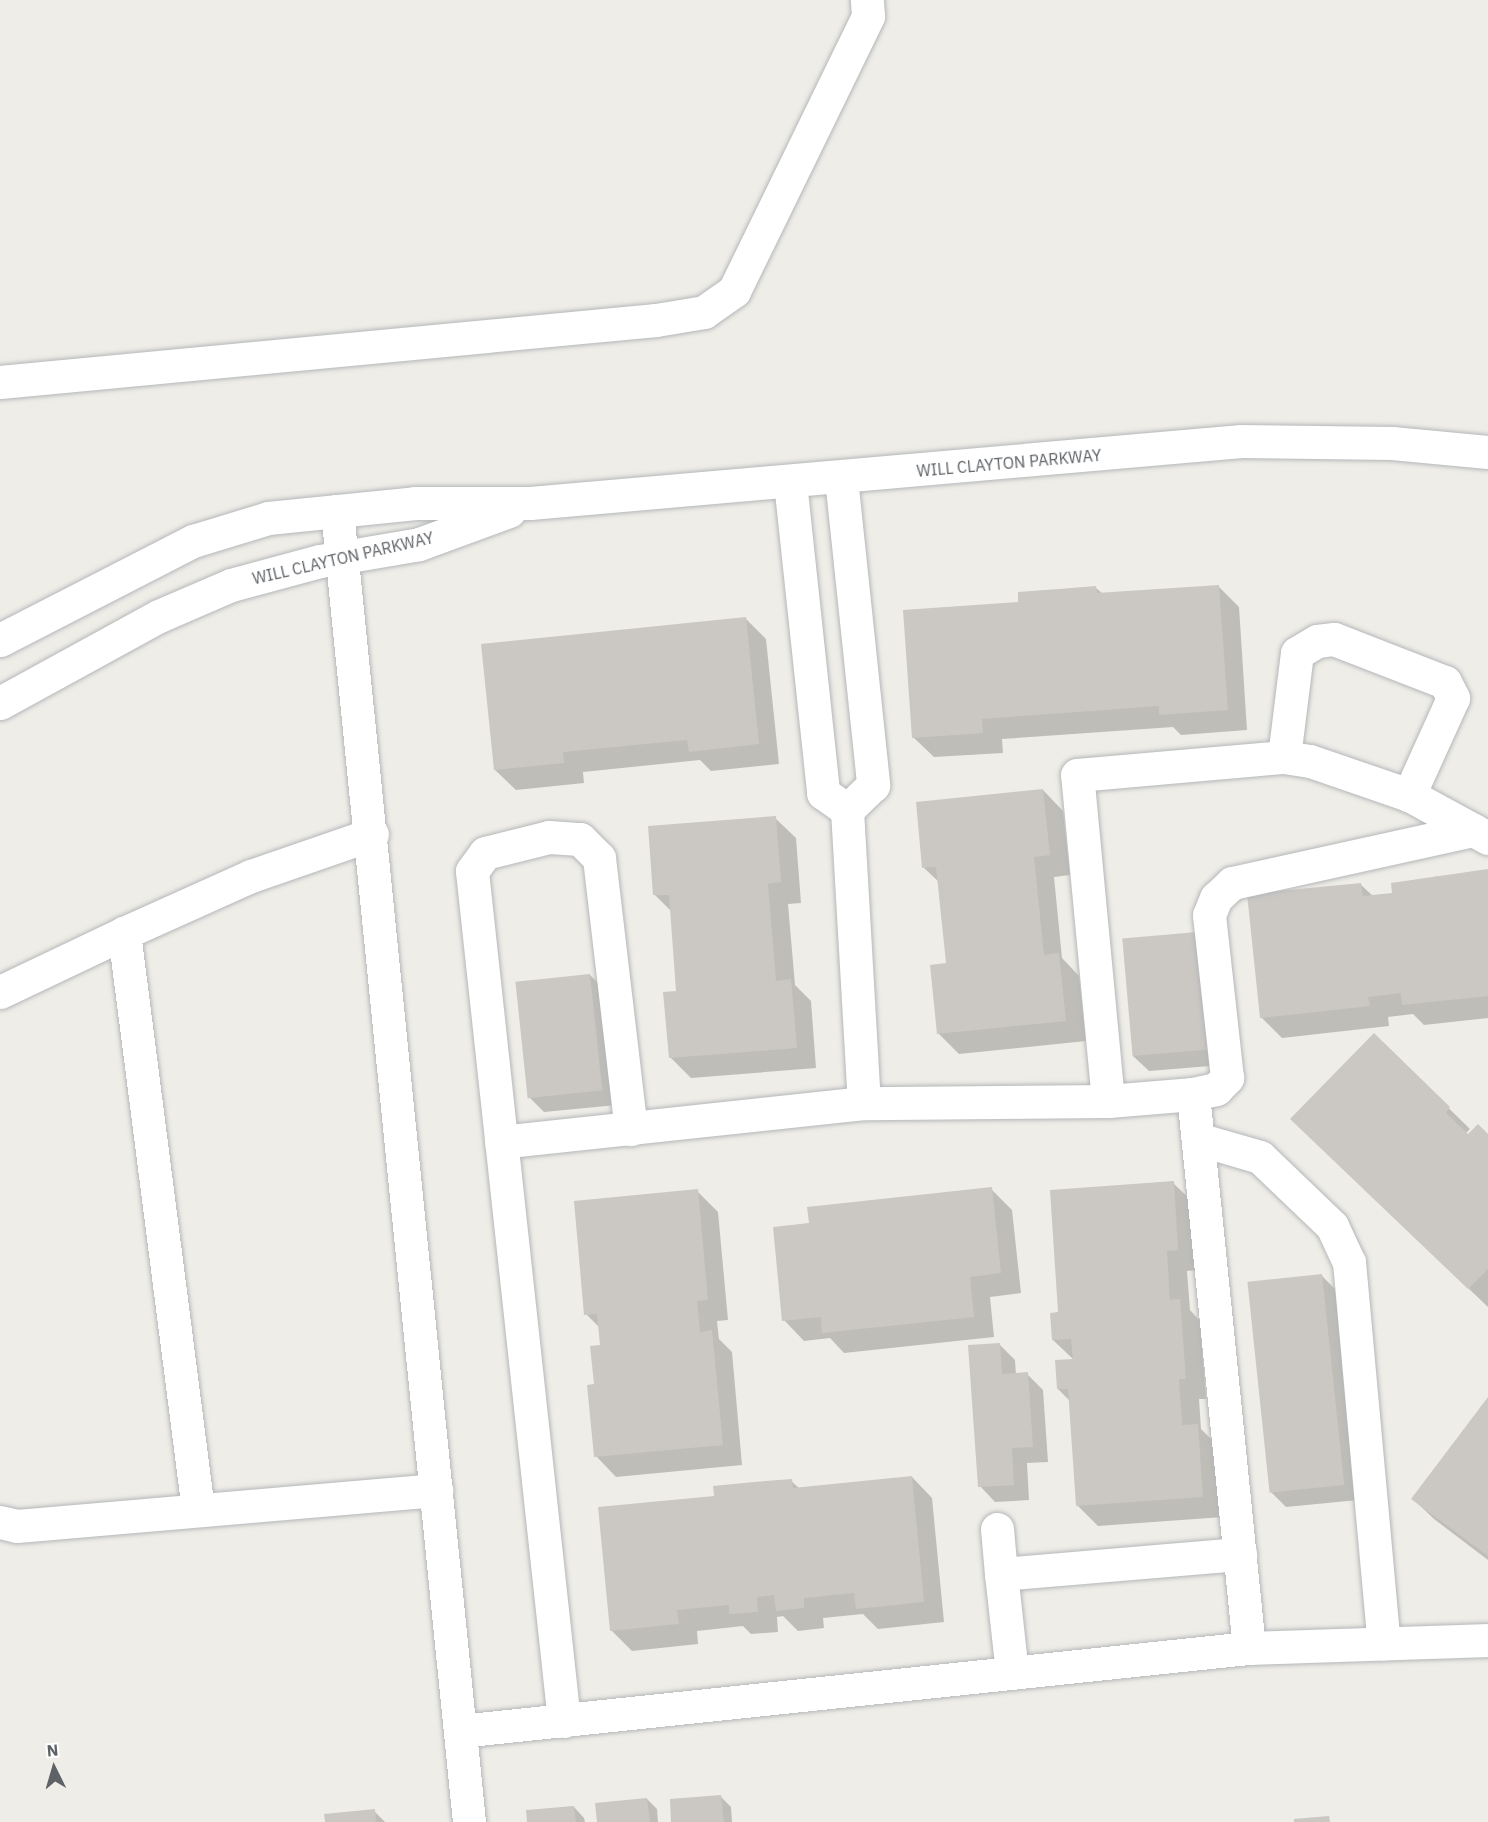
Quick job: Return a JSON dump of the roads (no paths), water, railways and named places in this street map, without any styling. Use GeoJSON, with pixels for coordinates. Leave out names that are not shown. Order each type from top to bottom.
{"type":"FeatureCollection","features":[{"type":"Feature","properties":{"kind":"street"},"geometry":{"type":"LineString","coordinates":[[0,382],[644,321],[704,312],[734,291],[868,16],[867,0]]}},
{"type":"Feature","properties":{"kind":"street","name":"WILL CLAYTON PARKWAY"},"geometry":{"type":"LineString","coordinates":[[0,640],[193,541],[268,518],[415,503],[530,503],[841,478],[1240,441],[1392,442],[1488,452]]}},
{"type":"Feature","properties":{"kind":"street"},"geometry":{"type":"LineString","coordinates":[[841,478],[873,785],[847,810],[864,1103]]}},
{"type":"Feature","properties":{"kind":"street"},"geometry":{"type":"LineString","coordinates":[[790,482],[823,793],[847,810]]}},
{"type":"Feature","properties":{"kind":"street","name":"WILL CLAYTON PARKWAY"},"geometry":{"type":"LineString","coordinates":[[0,703],[159,616],[231,585],[344,557],[419,544],[530,503]]}},
{"type":"Feature","properties":{"kind":"street"},"geometry":{"type":"LineString","coordinates":[[337,511],[344,557],[372,834],[469,1822]]}},
{"type":"Feature","properties":{"kind":"street"},"geometry":{"type":"LineString","coordinates":[[1284,757],[1297,653],[1317,641],[1334,639],[1445,682],[1453,698],[1409,795]]}},
{"type":"Feature","properties":{"kind":"street"},"geometry":{"type":"LineString","coordinates":[[1108,1101],[1077,775],[1284,757],[1310,761],[1409,795],[1480,834]]}},
{"type":"Feature","properties":{"kind":"street"},"geometry":{"type":"LineString","coordinates":[[0,992],[251,876],[372,834]]}},
{"type":"Feature","properties":{"kind":"street"},"geometry":{"type":"LineString","coordinates":[[501,1142],[864,1103],[1108,1101],[1193,1094],[1216,1089],[1227,1078],[1209,915],[1216,898],[1232,883],[1480,834]]}},
{"type":"Feature","properties":{"kind":"street"},"geometry":{"type":"LineString","coordinates":[[564,1720],[472,871],[485,853],[549,837],[580,839],[599,858],[631,1129]]}},
{"type":"Feature","properties":{"kind":"street"},"geometry":{"type":"LineString","coordinates":[[124,933],[198,1510]]}},
{"type":"Feature","properties":{"kind":"street"},"geometry":{"type":"LineString","coordinates":[[1193,1094],[1249,1648]]}},
{"type":"Feature","properties":{"kind":"street"},"geometry":{"type":"LineString","coordinates":[[1197,1139],[1260,1157],[1332,1226],[1349,1262],[1384,1643]]}},
{"type":"Feature","properties":{"kind":"street"},"geometry":{"type":"LineString","coordinates":[[0,1522],[17,1526],[436,1490]]}},
{"type":"Feature","properties":{"kind":"street"},"geometry":{"type":"LineString","coordinates":[[997,1529],[1012,1673]]}},
{"type":"Feature","properties":{"kind":"street"},"geometry":{"type":"LineString","coordinates":[[1001,1574],[1240,1554]]}},
{"type":"Feature","properties":{"kind":"street"},"geometry":{"type":"LineString","coordinates":[[460,1731],[1249,1648],[1488,1640]]}}]}
